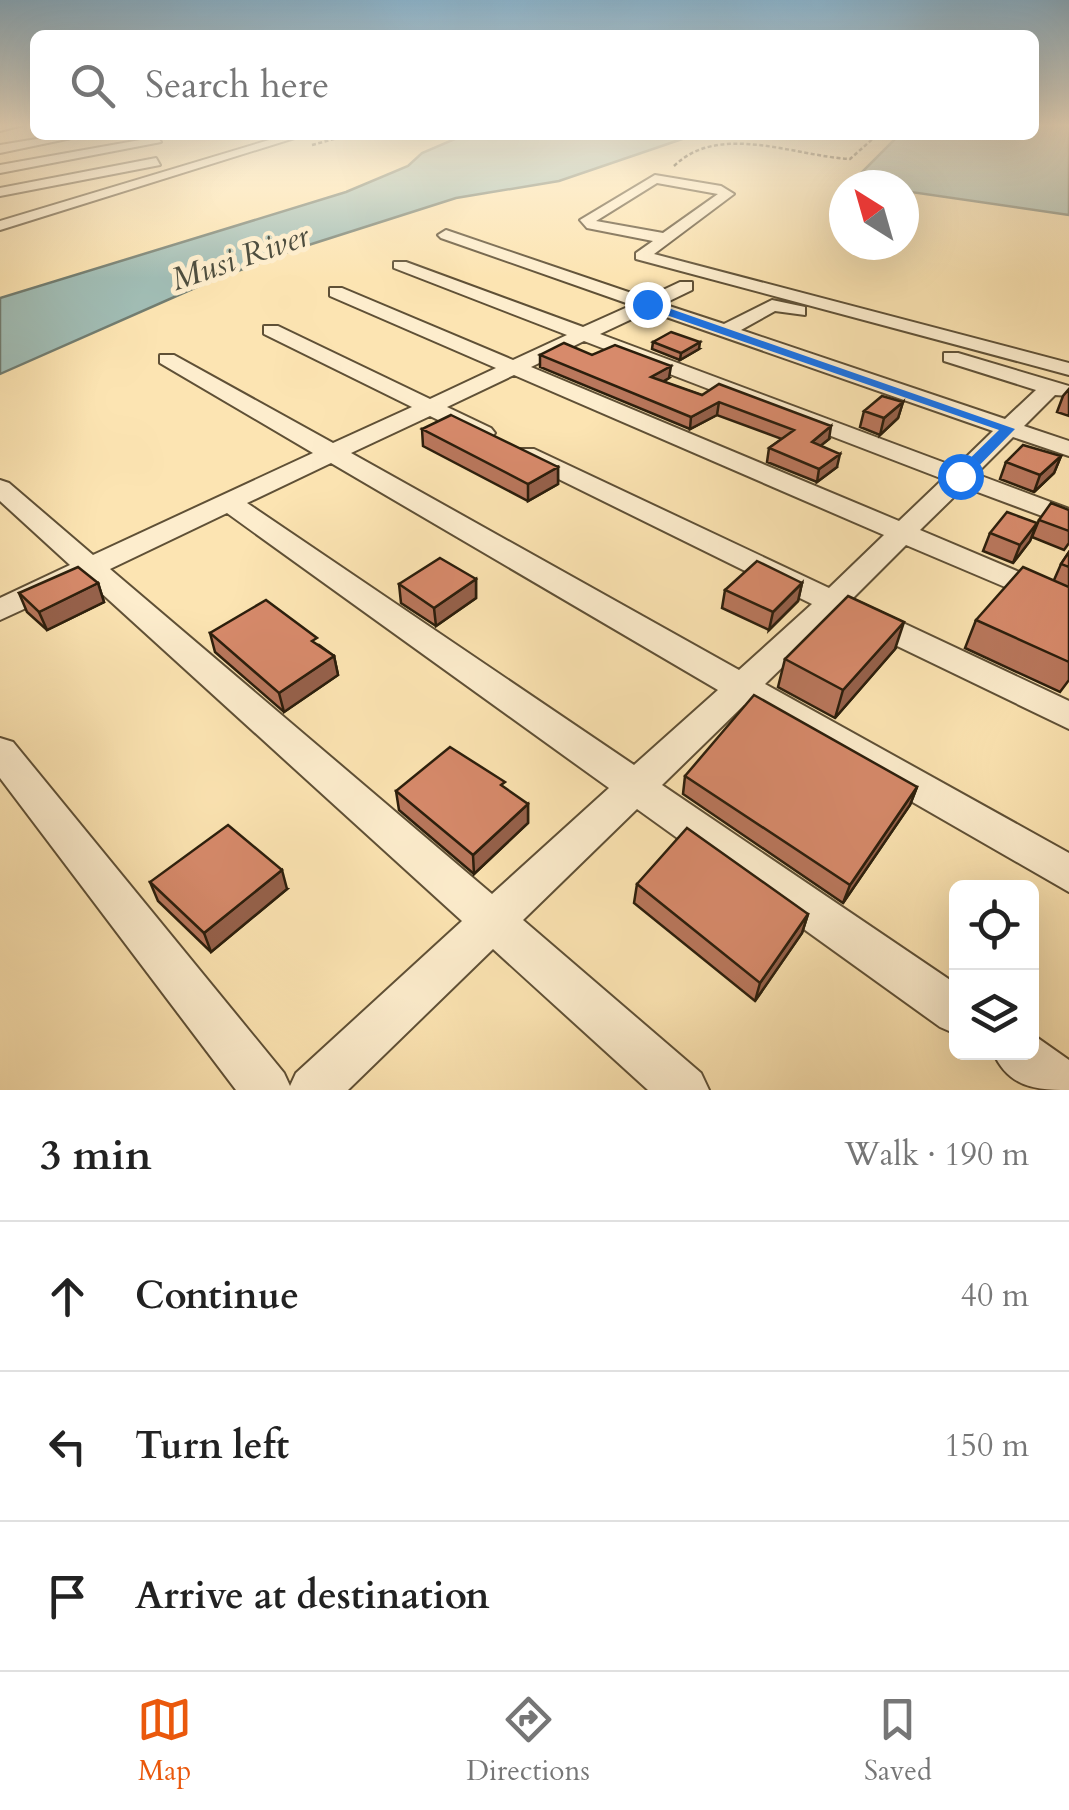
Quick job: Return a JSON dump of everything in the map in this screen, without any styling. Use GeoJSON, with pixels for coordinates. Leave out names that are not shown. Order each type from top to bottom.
{"type":"FeatureCollection","features":[{"type":"Feature","properties":{"kind":"street"},"geometry":{"type":"LineString","coordinates":[[0,192],[64,176]]}},
{"type":"Feature","properties":{"kind":"street"},"geometry":{"type":"LineString","coordinates":[[0,218],[104,176]]}},
{"type":"Feature","properties":{"kind":"street"},"geometry":{"type":"LineString","coordinates":[[0,226],[164,176]]}},
{"type":"Feature","properties":{"kind":"street"},"geometry":{"type":"LineString","coordinates":[[664,238],[587,222],[655,179],[714,188],[726,194],[642,256],[1063,383]]}},
{"type":"Feature","properties":{"kind":"street"},"geometry":{"type":"LineString","coordinates":[[446,235],[1069,449]]}},
{"type":"Feature","properties":{"kind":"street"},"geometry":{"type":"LineString","coordinates":[[400,264],[1069,518]]}},
{"type":"Feature","properties":{"kind":"street"},"geometry":{"type":"LineString","coordinates":[[0,610],[686,286]]}},
{"type":"Feature","properties":{"kind":"street"},"geometry":{"type":"LineString","coordinates":[[336,292],[1069,604]]}},
{"type":"Feature","properties":{"kind":"street"},"geometry":{"type":"LineString","coordinates":[[724,331],[772,306],[781,306],[1063,383]]}},
{"type":"Feature","properties":{"kind":"street"},"geometry":{"type":"LineString","coordinates":[[271,330],[1069,716]]}},
{"type":"Feature","properties":{"kind":"street"},"geometry":{"type":"LineString","coordinates":[[167,359],[1069,874]]}},
{"type":"Feature","properties":{"kind":"street"},"geometry":{"type":"LineString","coordinates":[[313,1090],[832,602],[1008,429],[1063,383]]}},
{"type":"Feature","properties":{"kind":"street"},"geometry":{"type":"LineString","coordinates":[[0,488],[684,1090]]}},
{"type":"Feature","properties":{"kind":"street"},"geometry":{"type":"LineString","coordinates":[[228,502],[949,1006]]}},
{"type":"Feature","properties":{"kind":"street"},"geometry":{"type":"LineString","coordinates":[[0,752],[267,1090]]}},
{"type":"Feature","properties":{"kind":"street"},"geometry":{"type":"LineString","coordinates":[[1028,1060],[1069,1089]]}},
{"type":"Feature","properties":{"kind":"path"},"geometry":{"type":"LineString","coordinates":[[655,179],[660,176]]}},
{"type":"Feature","properties":{"kind":"water","name":"Musi River"},"geometry":{"type":"Polygon","coordinates":[[[384,176],[574,176],[456,198],[296,249],[206,283],[0,374],[0,298],[346,192],[384,176]]]}},
{"type":"Feature","properties":{"kind":"water"},"geometry":{"type":"Polygon","coordinates":[[[919,176],[1069,176],[1069,215],[919,193],[919,176]]]}},
{"type":"Feature","properties":{"kind":"building"},"geometry":{"type":"Polygon","coordinates":[[[671,332],[700,342],[681,353],[653,342],[671,332]]]}},
{"type":"Feature","properties":{"kind":"building"},"geometry":{"type":"Polygon","coordinates":[[[564,343],[592,355],[615,345],[671,366],[651,377],[702,395],[719,384],[831,426],[812,442],[840,454],[819,469],[769,448],[794,430],[719,402],[691,417],[540,355],[564,343]]]}},
{"type":"Feature","properties":{"kind":"building"},"geometry":{"type":"Polygon","coordinates":[[[882,396],[903,402],[884,418],[864,411],[882,396]]]}},
{"type":"Feature","properties":{"kind":"building"},"geometry":{"type":"Polygon","coordinates":[[[451,415],[558,467],[528,484],[422,429],[451,415]]]}},
{"type":"Feature","properties":{"kind":"building"},"geometry":{"type":"Polygon","coordinates":[[[1023,445],[1061,456],[1040,475],[1006,462],[1023,445]]]}},
{"type":"Feature","properties":{"kind":"building"},"geometry":{"type":"Polygon","coordinates":[[[1051,503],[1069,510],[1069,531],[1039,520],[1051,503]]]}},
{"type":"Feature","properties":{"kind":"building"},"geometry":{"type":"Polygon","coordinates":[[[1007,512],[1037,523],[1020,545],[990,533],[1007,512]]]}},
{"type":"Feature","properties":{"kind":"building"},"geometry":{"type":"Polygon","coordinates":[[[440,558],[476,579],[434,608],[399,584],[440,558]]]}},
{"type":"Feature","properties":{"kind":"building"},"geometry":{"type":"Polygon","coordinates":[[[757,561],[802,583],[773,612],[725,590],[757,561]]]}},
{"type":"Feature","properties":{"kind":"building"},"geometry":{"type":"Polygon","coordinates":[[[78,567],[98,583],[39,612],[19,593],[78,567]]]}},
{"type":"Feature","properties":{"kind":"building"},"geometry":{"type":"Polygon","coordinates":[[[1023,567],[1069,587],[1069,662],[976,620],[1023,567]]]}},
{"type":"Feature","properties":{"kind":"building"},"geometry":{"type":"Polygon","coordinates":[[[848,596],[904,622],[843,690],[785,659],[848,596]]]}},
{"type":"Feature","properties":{"kind":"building"},"geometry":{"type":"Polygon","coordinates":[[[266,600],[317,638],[312,641],[334,656],[279,693],[210,633],[266,600]]]}},
{"type":"Feature","properties":{"kind":"building"},"geometry":{"type":"Polygon","coordinates":[[[754,695],[917,787],[850,885],[685,776],[754,695]]]}},
{"type":"Feature","properties":{"kind":"building"},"geometry":{"type":"Polygon","coordinates":[[[450,747],[505,782],[501,785],[528,804],[473,855],[396,791],[450,747]]]}},
{"type":"Feature","properties":{"kind":"building"},"geometry":{"type":"Polygon","coordinates":[[[228,825],[282,870],[204,933],[150,882],[228,825]]]}},
{"type":"Feature","properties":{"kind":"building"},"geometry":{"type":"Polygon","coordinates":[[[687,828],[808,914],[760,983],[637,884],[687,828]]]}},
{"type":"Feature","properties":{"kind":"route"},"geometry":{"type":"LineString","coordinates":[[647,304],[1008,429],[960,476]]}}]}
